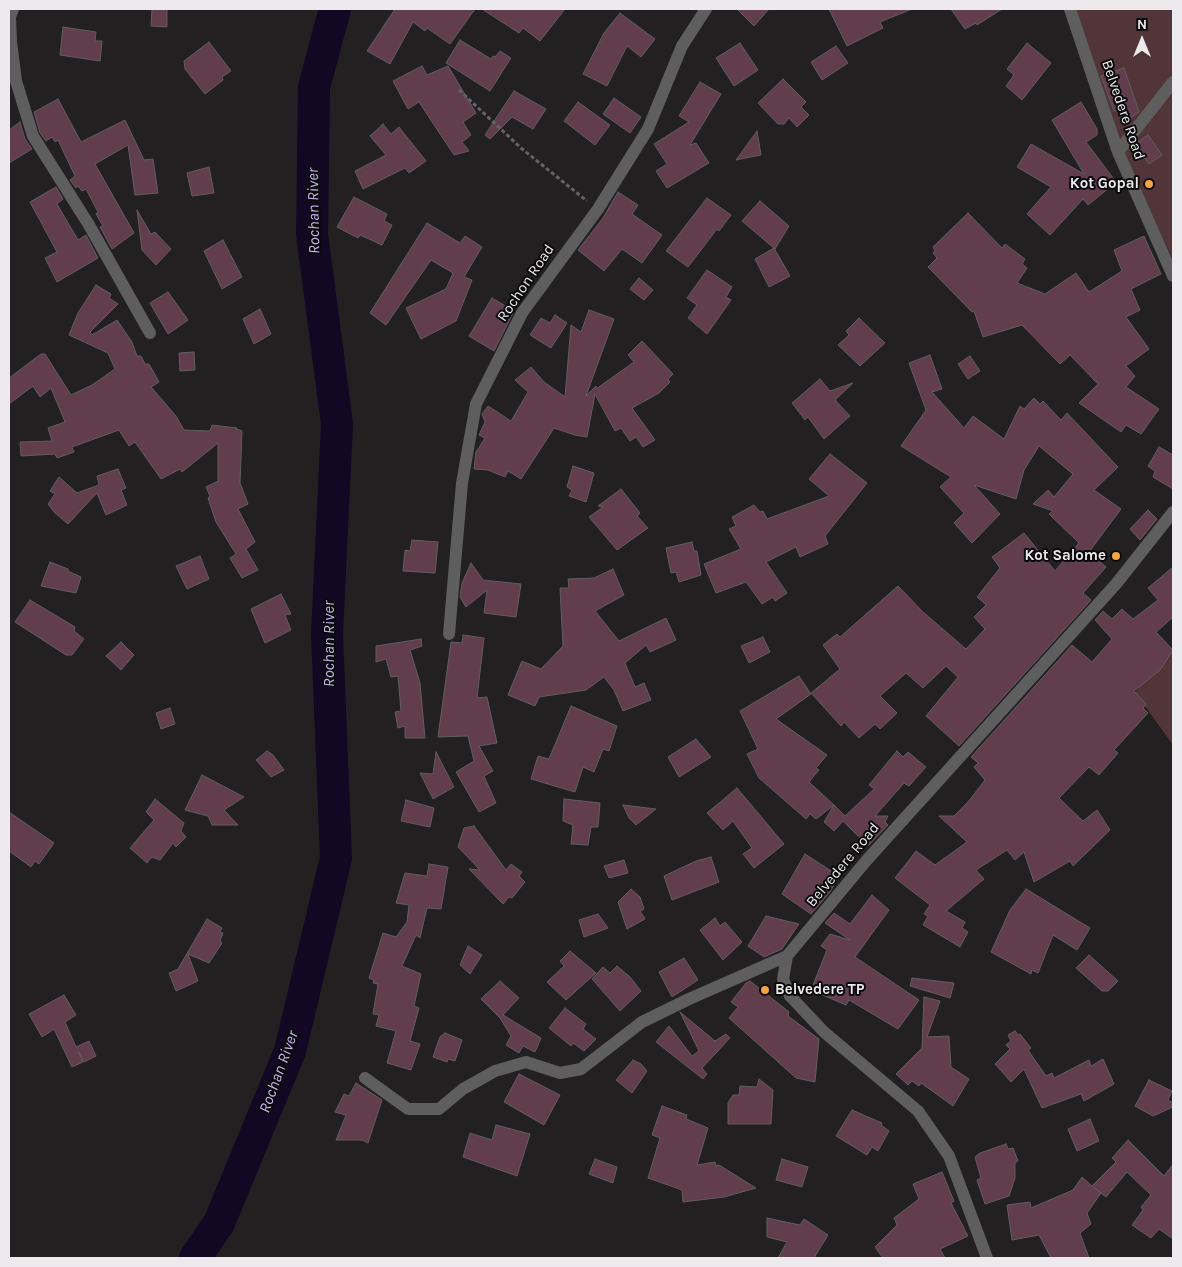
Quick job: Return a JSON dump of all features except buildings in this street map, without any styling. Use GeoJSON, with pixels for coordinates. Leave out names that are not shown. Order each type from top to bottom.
{"type":"FeatureCollection","features":[{"type":"Feature","properties":{"kind":"street"},"geometry":{"type":"LineString","coordinates":[[13,9],[10,17],[11,42],[16,81],[33,136],[89,225],[150,332]]}},
{"type":"Feature","properties":{"kind":"street","name":"Rochon Road"},"geometry":{"type":"LineString","coordinates":[[449,634],[462,483],[476,404],[522,313],[598,209],[648,129],[682,46],[706,9]]}},
{"type":"Feature","properties":{"kind":"street","name":"Belvedere Road"},"geometry":{"type":"LineString","coordinates":[[1070,9],[1118,152],[1173,276]]}},
{"type":"Feature","properties":{"kind":"street"},"geometry":{"type":"LineString","coordinates":[[1118,152],[1173,82]]}},
{"type":"Feature","properties":{"kind":"street","name":"Belvedere Road"},"geometry":{"type":"LineString","coordinates":[[787,956],[866,861],[1116,584],[1173,512]]}},
{"type":"Feature","properties":{"kind":"street"},"geometry":{"type":"LineString","coordinates":[[365,1078],[408,1109],[440,1109],[463,1089],[495,1071],[526,1062],[560,1073],[581,1069],[642,1022],[787,956]]}},
{"type":"Feature","properties":{"kind":"street"},"geometry":{"type":"LineString","coordinates":[[787,956],[783,979],[790,996],[824,1032],[918,1111],[949,1156],[987,1258]]}},
{"type":"Feature","properties":{"kind":"path"},"geometry":{"type":"LineString","coordinates":[[459,90],[521,148],[598,209]]}},
{"type":"Feature","properties":{"kind":"shaded area"},"geometry":{"type":"Polygon","coordinates":[[[1076,9],[1173,9],[1173,260],[1124,152],[1076,9]]]}},
{"type":"Feature","properties":{"kind":"shaded area"},"geometry":{"type":"Polygon","coordinates":[[[1173,651],[1173,745],[1135,692],[1173,651]]]}},
{"type":"Feature","properties":{"kind":"waterway","name":"Rochan River"},"geometry":{"type":"LineString","coordinates":[[195,1258],[219,1223],[290,1051],[336,858],[327,634],[337,424],[312,234],[314,87],[335,9]]}},
{"type":"Feature","properties":{"kind":"place","name":"Kot Gopal"},"geometry":{"type":"Point","coordinates":[1149,184]}},
{"type":"Feature","properties":{"kind":"place","name":"Kot Salome"},"geometry":{"type":"Point","coordinates":[1116,556]}},
{"type":"Feature","properties":{"kind":"place","name":"Belvedere TP"},"geometry":{"type":"Point","coordinates":[765,990]}}]}
